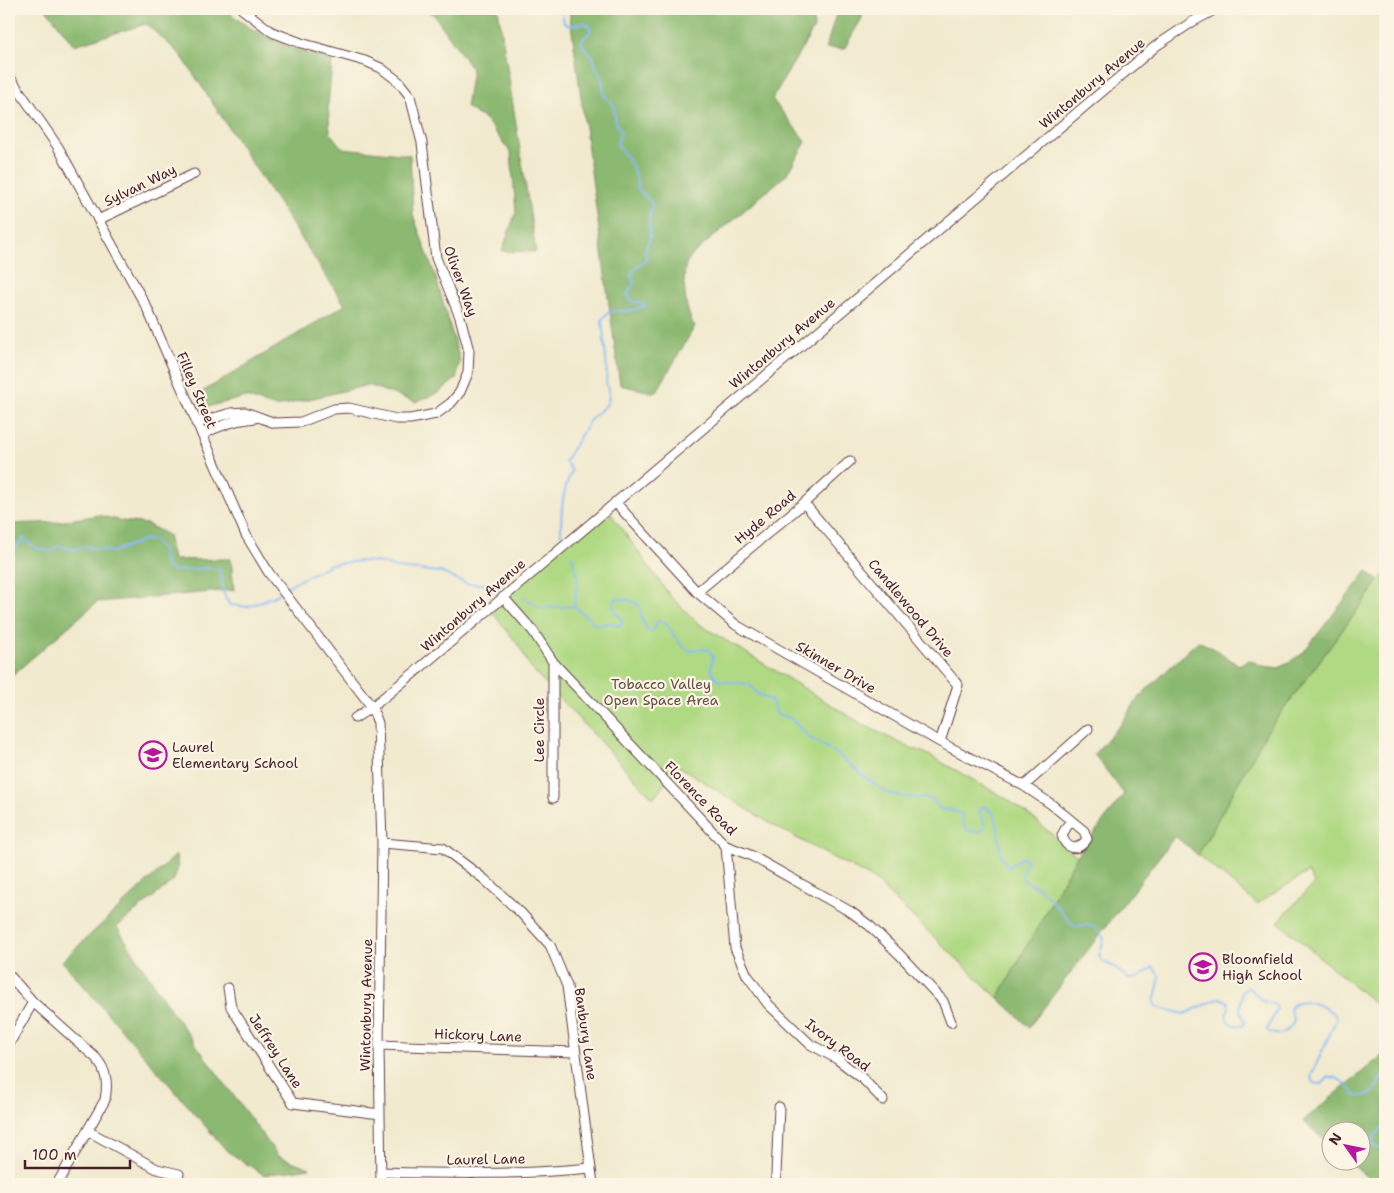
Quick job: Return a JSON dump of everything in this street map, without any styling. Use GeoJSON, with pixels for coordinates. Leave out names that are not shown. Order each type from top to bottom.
{"type":"FeatureCollection","features":[{"type":"Feature","properties":{"kind":"street","name":"Oliver Way"},"geometry":{"type":"LineString","coordinates":[[196,423],[231,413],[245,412],[275,423],[301,422],[334,409],[349,408],[396,419],[410,419],[436,414],[451,403],[460,392],[468,373],[470,351],[456,304],[436,258],[422,143],[410,96],[398,81],[381,68],[365,61],[301,43],[272,32],[242,9]]}},
{"type":"Feature","properties":{"kind":"street","name":"Wintonbury Avenue"},"geometry":{"type":"LineString","coordinates":[[355,718],[372,707],[1156,46],[1192,22],[1216,9]]}},
{"type":"Feature","properties":{"kind":"street","name":"Filley Street"},"geometry":{"type":"LineString","coordinates":[[9,76],[58,146],[147,308],[246,535],[282,590],[372,707]]}},
{"type":"Feature","properties":{"kind":"street","name":"Sylvan Way"},"geometry":{"type":"LineString","coordinates":[[98,220],[194,174]]}},
{"type":"Feature","properties":{"kind":"street","name":"Oliver Way"},"geometry":{"type":"LineString","coordinates":[[202,435],[214,428],[236,420],[258,418]]}},
{"type":"Feature","properties":{"kind":"street","name":"Hyde Road"},"geometry":{"type":"LineString","coordinates":[[697,592],[850,462]]}},
{"type":"Feature","properties":{"kind":"street","name":"Skinner Drive"},"geometry":{"type":"LineString","coordinates":[[615,502],[697,592],[736,625],[940,742],[1024,786],[1051,804],[1070,821]]}},
{"type":"Feature","properties":{"kind":"street","name":"Candlewood Drive"},"geometry":{"type":"LineString","coordinates":[[804,503],[958,684],[940,742]]}},
{"type":"Feature","properties":{"kind":"street","name":"Florence Road"},"geometry":{"type":"LineString","coordinates":[[503,597],[533,631],[553,662],[726,846],[758,859],[851,912],[870,926],[943,1001],[950,1022]]}},
{"type":"Feature","properties":{"kind":"street","name":"Lee Circle"},"geometry":{"type":"LineString","coordinates":[[553,662],[553,798]]}},
{"type":"Feature","properties":{"kind":"street","name":"Wintonbury Avenue"},"geometry":{"type":"LineString","coordinates":[[372,707],[378,723],[382,843],[379,1046],[381,1184]]}},
{"type":"Feature","properties":{"kind":"street"},"geometry":{"type":"LineString","coordinates":[[1024,786],[1088,729]]}},
{"type":"Feature","properties":{"kind":"street","name":"Banbury Lane"},"geometry":{"type":"LineString","coordinates":[[382,843],[443,848],[484,879],[521,913],[550,946],[567,986],[593,1184]]}},
{"type":"Feature","properties":{"kind":"street","name":"Ivory Road"},"geometry":{"type":"LineString","coordinates":[[726,846],[735,948],[747,975],[768,1004],[810,1044],[850,1068],[883,1100]]}},
{"type":"Feature","properties":{"kind":"street"},"geometry":{"type":"LineString","coordinates":[[9,975],[33,1002],[102,1065],[107,1077],[108,1088],[105,1100],[57,1184]]}},
{"type":"Feature","properties":{"kind":"street","name":"Jeffrey Lane"},"geometry":{"type":"LineString","coordinates":[[228,988],[231,1007],[293,1103],[380,1114]]}},
{"type":"Feature","properties":{"kind":"street"},"geometry":{"type":"LineString","coordinates":[[9,1044],[33,1002]]}},
{"type":"Feature","properties":{"kind":"street","name":"Hickory Lane"},"geometry":{"type":"LineString","coordinates":[[379,1046],[575,1052]]}},
{"type":"Feature","properties":{"kind":"street"},"geometry":{"type":"LineString","coordinates":[[777,1184],[779,1107]]}},
{"type":"Feature","properties":{"kind":"street"},"geometry":{"type":"LineString","coordinates":[[88,1131],[157,1169],[179,1174]]}},
{"type":"Feature","properties":{"kind":"street","name":"Laurel Lane"},"geometry":{"type":"LineString","coordinates":[[381,1172],[482,1180],[591,1168]]}},
{"type":"Feature","properties":{"kind":"green space"},"geometry":{"type":"Polygon","coordinates":[[[46,9],[227,9],[248,27],[261,34],[332,61],[328,106],[330,133],[342,148],[410,155],[413,215],[436,278],[460,361],[456,379],[438,393],[415,402],[368,385],[276,407],[246,397],[203,408],[197,395],[345,305],[181,55],[146,24],[74,45],[46,9]]]}},
{"type":"Feature","properties":{"kind":"green space"},"geometry":{"type":"Polygon","coordinates":[[[424,9],[498,9],[536,252],[502,251],[516,212],[511,153],[486,120],[466,107],[472,69],[434,15],[424,9]]]}},
{"type":"Feature","properties":{"kind":"green space"},"geometry":{"type":"Polygon","coordinates":[[[569,9],[812,9],[814,28],[772,99],[806,142],[786,175],[693,254],[686,264],[684,278],[685,296],[689,314],[695,326],[656,393],[620,385],[569,9]]]}},
{"type":"Feature","properties":{"kind":"green space"},"geometry":{"type":"Polygon","coordinates":[[[836,9],[862,9],[862,18],[844,49],[826,48],[836,9]]]}},
{"type":"Feature","properties":{"kind":"green space","name":"Tobacco Valley Open Space Area"},"geometry":{"type":"Polygon","coordinates":[[[606,507],[671,597],[699,624],[864,725],[906,746],[925,753],[1007,799],[1033,818],[1077,856],[998,998],[872,878],[771,824],[680,767],[653,798],[530,667],[519,646],[486,604],[606,507]]]}},
{"type":"Feature","properties":{"kind":"green space"},"geometry":{"type":"Polygon","coordinates":[[[98,515],[122,521],[147,524],[168,535],[173,560],[231,559],[234,590],[97,602],[9,678],[9,524],[59,522],[98,515]]]}},
{"type":"Feature","properties":{"kind":"green space"},"geometry":{"type":"Polygon","coordinates":[[[1367,571],[1379,581],[1266,733],[1198,855],[1175,836],[1029,1027],[998,998],[1077,856],[1124,794],[1094,754],[1121,724],[1139,697],[1198,641],[1215,649],[1238,665],[1250,660],[1262,666],[1279,668],[1302,654],[1367,571]]]}},
{"type":"Feature","properties":{"kind":"green space"},"geometry":{"type":"Polygon","coordinates":[[[1385,573],[1385,1012],[1278,922],[1314,883],[1308,872],[1257,904],[1198,855],[1266,733],[1385,573]]]}},
{"type":"Feature","properties":{"kind":"green space"},"geometry":{"type":"Polygon","coordinates":[[[176,855],[178,868],[174,880],[117,927],[172,1012],[278,1156],[310,1168],[264,1175],[227,1151],[62,961],[176,855]]]}},
{"type":"Feature","properties":{"kind":"green space"},"geometry":{"type":"Polygon","coordinates":[[[1385,1053],[1385,1184],[1375,1184],[1359,1170],[1372,1170],[1372,1120],[1322,1120],[1322,1138],[1303,1121],[1385,1053]]]}},
{"type":"Feature","properties":{"kind":"waterway"},"geometry":{"type":"LineString","coordinates":[[561,534],[563,502],[566,486],[572,471],[565,461],[590,420],[608,403],[609,394],[606,382],[607,369],[602,320],[611,311],[628,311],[645,306],[634,302],[627,295],[634,283],[631,275],[638,265],[646,261],[645,250],[650,238],[649,216],[653,209],[651,202],[637,188],[634,170],[617,144],[621,132],[615,121],[614,105],[604,96],[602,77],[593,57],[582,45],[582,40],[590,32],[590,26],[584,23],[570,26],[564,23],[562,9]]}},
{"type":"Feature","properties":{"kind":"waterway"},"geometry":{"type":"LineString","coordinates":[[9,549],[13,551],[24,538],[35,548],[50,551],[59,546],[75,550],[84,546],[113,552],[143,540],[155,540],[162,550],[165,566],[173,571],[207,568],[219,569],[223,592],[230,605],[247,607],[279,593]]}},
{"type":"Feature","properties":{"kind":"waterway"},"geometry":{"type":"LineString","coordinates":[[572,556],[578,576],[574,606]]}},
{"type":"Feature","properties":{"kind":"waterway"},"geometry":{"type":"LineString","coordinates":[[284,588],[331,564],[362,561],[382,563],[396,568],[440,572],[467,584],[500,584]]}},
{"type":"Feature","properties":{"kind":"waterway"},"geometry":{"type":"LineString","coordinates":[[523,597],[541,608],[574,606],[596,625],[611,623],[618,626],[622,624],[622,619],[615,612],[613,603],[616,599],[627,599],[639,605],[643,622],[649,631],[653,631],[658,621],[665,622],[681,645],[690,651],[709,650],[713,657],[711,670],[719,681],[749,684],[759,695],[772,701],[777,715],[789,717],[810,738],[840,756],[887,793],[904,797],[932,799],[941,809],[953,810],[961,814],[963,825],[967,830],[978,832],[984,829],[985,824],[980,810],[983,806],[990,810],[997,823],[1001,854],[1004,862],[1009,867],[1023,857],[1027,861],[1022,873],[1024,881],[1040,888],[1075,927],[1084,925],[1095,926],[1104,939],[1099,956],[1103,962],[1113,966],[1129,979],[1138,978],[1153,967],[1160,977],[1154,1002],[1157,1007],[1184,1014],[1220,998],[1228,1002],[1229,1009],[1226,1015],[1229,1023],[1242,1026],[1245,1022],[1240,1010],[1242,992],[1248,987],[1264,1002],[1277,1007],[1267,1030],[1278,1034],[1289,1029],[1294,1022],[1290,1009],[1294,1004],[1305,1001],[1311,1002],[1335,1014],[1336,1020],[1311,1076],[1316,1084],[1322,1084],[1329,1077],[1334,1077],[1342,1081],[1359,1097],[1373,1092],[1385,1075]]}},
{"type":"Feature","properties":{"kind":"waterway"},"geometry":{"type":"LineString","coordinates":[[1385,1127],[1381,1128],[1372,1141],[1374,1146],[1380,1149],[1385,1148]]}},
{"type":"Feature","properties":{"kind":"place","name":"Laurel Elementary School"},"geometry":{"type":"Point","coordinates":[153,755]}},
{"type":"Feature","properties":{"kind":"place","name":"Bloomfield High School"},"geometry":{"type":"Point","coordinates":[1203,967]}}]}
